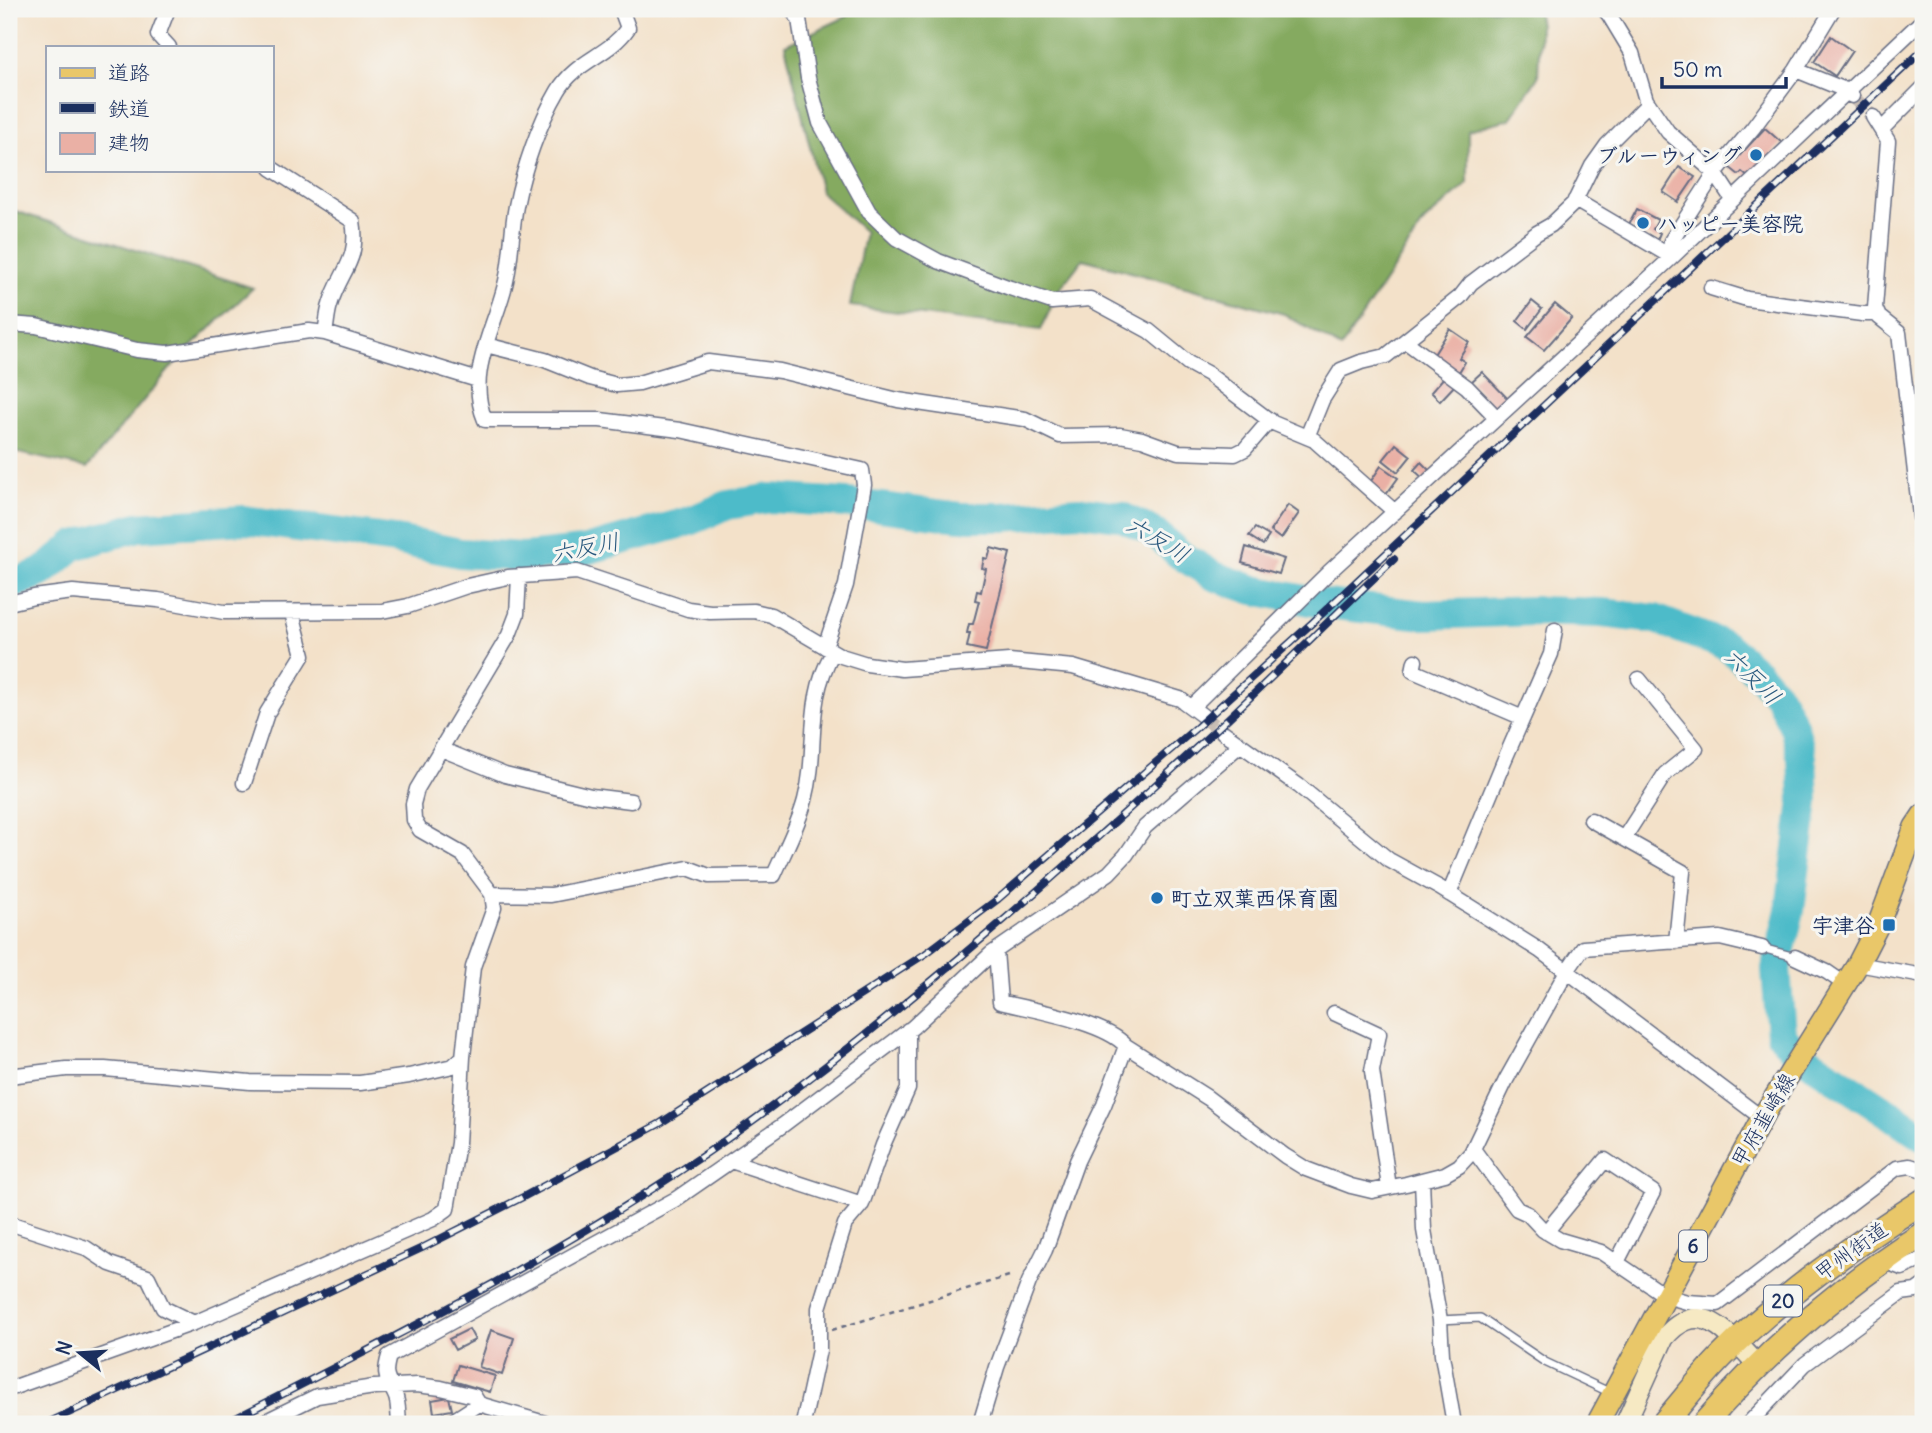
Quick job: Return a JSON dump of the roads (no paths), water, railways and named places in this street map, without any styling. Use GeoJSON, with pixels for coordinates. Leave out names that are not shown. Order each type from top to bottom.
{"type":"FeatureCollection","features":[{"type":"Feature","properties":{"kind":"highway","name":"甲州街道"},"geometry":{"type":"LineString","coordinates":[[1663,1424],[1723,1356],[1790,1295],[1876,1231],[1923,1201]]}},
{"type":"Feature","properties":{"kind":"highway","name":"甲州街道"},"geometry":{"type":"LineString","coordinates":[[1704,1424],[1740,1382],[1806,1322],[1923,1234]]}},
{"type":"Feature","properties":{"kind":"main road","name":"甲府韮崎線"},"geometry":{"type":"LineString","coordinates":[[1597,1424],[1762,1118],[1858,964],[1879,923],[1915,827],[1923,815]]}},
{"type":"Feature","properties":{"kind":"street"},"geometry":{"type":"LineString","coordinates":[[168,9],[158,35],[168,46]]}},
{"type":"Feature","properties":{"kind":"street"},"geometry":{"type":"LineString","coordinates":[[492,894],[551,895],[688,868],[709,876],[774,875],[806,798],[817,690],[846,585],[859,520],[864,485],[862,470],[680,430],[600,420],[485,420],[481,410],[478,380],[506,281],[515,207],[536,140],[557,91],[573,71],[620,40],[628,28],[621,9]]}},
{"type":"Feature","properties":{"kind":"street"},"geometry":{"type":"LineString","coordinates":[[791,9],[799,19],[808,78],[820,123],[869,212],[896,238],[938,261],[1052,302],[1090,299],[1149,331],[1188,363],[1208,374],[1270,420],[1314,440],[1395,512]]}},
{"type":"Feature","properties":{"kind":"street"},"geometry":{"type":"LineString","coordinates":[[1604,9],[1632,53],[1648,104],[1668,132],[1715,173],[1732,200]]}},
{"type":"Feature","properties":{"kind":"street"},"geometry":{"type":"LineString","coordinates":[[1670,258],[1671,241],[1715,173],[1796,70],[1833,9]]}},
{"type":"Feature","properties":{"kind":"street"},"geometry":{"type":"LineString","coordinates":[[9,603],[74,592],[158,600],[224,612],[382,611],[408,606],[467,586],[519,576],[577,572],[688,609],[710,612],[754,611],[771,615],[829,650],[867,664],[902,669],[1009,661],[1073,667],[1180,699],[1198,711],[1329,572],[1849,94],[1923,20]]}},
{"type":"Feature","properties":{"kind":"street"},"geometry":{"type":"LineString","coordinates":[[1796,70],[1849,94]]}},
{"type":"Feature","properties":{"kind":"street"},"geometry":{"type":"LineString","coordinates":[[1923,88],[1877,123],[1888,141],[1875,308],[1877,314],[1899,333],[1923,542]]}},
{"type":"Feature","properties":{"kind":"street"},"geometry":{"type":"LineString","coordinates":[[1307,437],[1322,400],[1341,370],[1386,356],[1460,297],[1471,283],[1551,225],[1575,200],[1592,166],[1607,145],[1648,104]]}},
{"type":"Feature","properties":{"kind":"street"},"geometry":{"type":"LineString","coordinates":[[273,169],[353,221],[356,237],[353,257],[330,305],[325,332]]}},
{"type":"Feature","properties":{"kind":"street"},"geometry":{"type":"LineString","coordinates":[[1575,200],[1670,258]]}},
{"type":"Feature","properties":{"kind":"street"},"geometry":{"type":"LineString","coordinates":[[1711,288],[1747,299],[1877,314]]}},
{"type":"Feature","properties":{"kind":"street"},"geometry":{"type":"LineString","coordinates":[[9,324],[36,326],[137,350],[167,353],[309,331],[325,332],[478,380]]}},
{"type":"Feature","properties":{"kind":"street"},"geometry":{"type":"LineString","coordinates":[[1405,341],[1467,387],[1497,418]]}},
{"type":"Feature","properties":{"kind":"street"},"geometry":{"type":"LineString","coordinates":[[486,345],[545,360],[590,378],[617,385],[639,383],[708,362],[780,372],[898,400],[1025,419],[1060,436],[1120,435],[1142,439],[1178,452],[1235,454],[1245,449],[1270,420]]}},
{"type":"Feature","properties":{"kind":"street"},"geometry":{"type":"LineString","coordinates":[[9,1389],[194,1323],[433,1219],[447,1209],[459,1134],[463,1057],[473,967],[494,908],[492,894],[462,854],[420,830],[414,820],[413,804],[417,789],[509,635],[517,614],[519,576]]}},
{"type":"Feature","properties":{"kind":"street"},"geometry":{"type":"LineString","coordinates":[[244,783],[267,713],[303,655],[292,613]]}},
{"type":"Feature","properties":{"kind":"street"},"geometry":{"type":"LineString","coordinates":[[1449,894],[1551,654],[1555,630]]}},
{"type":"Feature","properties":{"kind":"street"},"geometry":{"type":"LineString","coordinates":[[1415,661],[1413,671],[1522,718]]}},
{"type":"Feature","properties":{"kind":"street"},"geometry":{"type":"LineString","coordinates":[[1623,838],[1665,774],[1696,749],[1639,679]]}},
{"type":"Feature","properties":{"kind":"street"},"geometry":{"type":"LineString","coordinates":[[1223,732],[1299,786],[1389,860],[1539,950],[1762,1118]]}},
{"type":"Feature","properties":{"kind":"street"},"geometry":{"type":"LineString","coordinates":[[399,1424],[397,1396],[388,1387],[386,1368],[389,1356],[676,1199],[783,1125],[908,1030],[996,951],[1109,873],[1146,827],[1240,745]]}},
{"type":"Feature","properties":{"kind":"street"},"geometry":{"type":"LineString","coordinates":[[440,749],[505,775],[591,796],[631,801]]}},
{"type":"Feature","properties":{"kind":"street"},"geometry":{"type":"LineString","coordinates":[[1591,820],[1683,872],[1676,942]]}},
{"type":"Feature","properties":{"kind":"street"},"geometry":{"type":"LineString","coordinates":[[996,951],[1000,1002],[1117,1036],[1126,1046],[1208,1098],[1285,1157],[1306,1169],[1372,1191],[1445,1174],[1459,1166],[1473,1149],[1506,1080],[1567,971],[1584,948],[1720,938],[1762,948]]}},
{"type":"Feature","properties":{"kind":"street"},"geometry":{"type":"LineString","coordinates":[[1795,957],[1846,985]]}},
{"type":"Feature","properties":{"kind":"street"},"geometry":{"type":"LineString","coordinates":[[1858,964],[1923,976]]}},
{"type":"Feature","properties":{"kind":"street"},"geometry":{"type":"LineString","coordinates":[[1334,1013],[1379,1034],[1372,1071],[1389,1187]]}},
{"type":"Feature","properties":{"kind":"street"},"geometry":{"type":"LineString","coordinates":[[803,1424],[819,1350],[819,1308],[845,1224],[862,1204],[883,1145],[908,1089],[908,1030]]}},
{"type":"Feature","properties":{"kind":"street"},"geometry":{"type":"LineString","coordinates":[[980,1424],[997,1367],[1029,1282],[1045,1251],[1077,1161],[1104,1105],[1126,1046]]}},
{"type":"Feature","properties":{"kind":"street"},"geometry":{"type":"LineString","coordinates":[[9,1076],[66,1069],[105,1069],[250,1082],[360,1083],[453,1066],[463,1057]]}},
{"type":"Feature","properties":{"kind":"street"},"geometry":{"type":"LineString","coordinates":[[1473,1149],[1517,1209],[1528,1214],[1546,1232],[1560,1240],[1601,1252],[1666,1296],[1687,1302],[1718,1304],[1897,1168],[1910,1166],[1923,1170]]}},
{"type":"Feature","properties":{"kind":"street"},"geometry":{"type":"LineString","coordinates":[[1546,1232],[1605,1160],[1653,1192],[1617,1262]]}},
{"type":"Feature","properties":{"kind":"street"},"geometry":{"type":"LineString","coordinates":[[731,1161],[862,1204]]}},
{"type":"Feature","properties":{"kind":"street"},"geometry":{"type":"LineString","coordinates":[[1422,1180],[1424,1230],[1454,1424]]}},
{"type":"Feature","properties":{"kind":"street"},"geometry":{"type":"LineString","coordinates":[[9,1223],[86,1248],[110,1264],[149,1277],[163,1308],[194,1323]]}},
{"type":"Feature","properties":{"kind":"street"},"geometry":{"type":"LineString","coordinates":[[1884,1261],[1902,1268],[1923,1259]]}},
{"type":"Feature","properties":{"kind":"street"},"geometry":{"type":"LineString","coordinates":[[1748,1424],[1805,1364],[1901,1293],[1916,1291],[1923,1286]]}},
{"type":"Feature","properties":{"kind":"street"},"geometry":{"type":"LineString","coordinates":[[1625,1424],[1664,1338],[1674,1326],[1686,1319],[1707,1320],[1717,1324],[1758,1365]]}},
{"type":"Feature","properties":{"kind":"street"},"geometry":{"type":"LineString","coordinates":[[260,1424],[317,1396],[416,1385],[474,1396],[479,1404],[518,1420],[548,1424]]}},
{"type":"Feature","properties":{"kind":"street"},"geometry":{"type":"LineString","coordinates":[[448,1424],[479,1404]]}},
{"type":"Feature","properties":{"kind":"lane"},"geometry":{"type":"LineString","coordinates":[[1762,948],[1795,957]]}},
{"type":"Feature","properties":{"kind":"lane"},"geometry":{"type":"LineString","coordinates":[[1440,1320],[1480,1318],[1545,1362],[1615,1394]]}},
{"type":"Feature","properties":{"kind":"waterway","name":"六反川"},"geometry":{"type":"LineString","coordinates":[[9,586],[44,571],[73,546],[138,527],[244,520],[396,540],[460,553],[524,557],[582,551],[690,521],[728,505],[771,498],[847,503],[961,517],[1003,517],[1080,511],[1120,516],[1154,532],[1179,554],[1214,576],[1254,590],[1326,604],[1424,615],[1535,611],[1602,613],[1655,619],[1727,646],[1757,672],[1779,697],[1794,727],[1802,758],[1804,801],[1790,910],[1776,969],[1781,1034],[1796,1052],[1923,1136]]}},
{"type":"Feature","properties":{"kind":"tunnel"},"geometry":{"type":"LineString","coordinates":[[1853,97],[1873,117]]}},
{"type":"Feature","properties":{"kind":"tunnel"},"geometry":{"type":"LineString","coordinates":[[1203,716],[1223,732]]}},
{"type":"Feature","properties":{"kind":"railway"},"geometry":{"type":"LineString","coordinates":[[45,1424],[422,1248],[523,1197],[659,1124],[925,954],[998,899],[1197,727],[1312,623],[1923,50]]}},
{"type":"Feature","properties":{"kind":"railway"},"geometry":{"type":"LineString","coordinates":[[224,1424],[430,1318],[565,1243],[631,1203],[759,1116],[876,1027],[1044,885],[1208,737],[1394,559]]}},
{"type":"Feature","properties":{"kind":"place","name":"ブルーウィング"},"geometry":{"type":"Point","coordinates":[1756,155]}},
{"type":"Feature","properties":{"kind":"place","name":"ハッピー美容院"},"geometry":{"type":"Point","coordinates":[1643,223]}},
{"type":"Feature","properties":{"kind":"place","name":"町立双葉西保育園"},"geometry":{"type":"Point","coordinates":[1157,898]}},
{"type":"Feature","properties":{"kind":"place","name":"宇津谷"},"geometry":{"type":"Point","coordinates":[1889,925]}}]}
